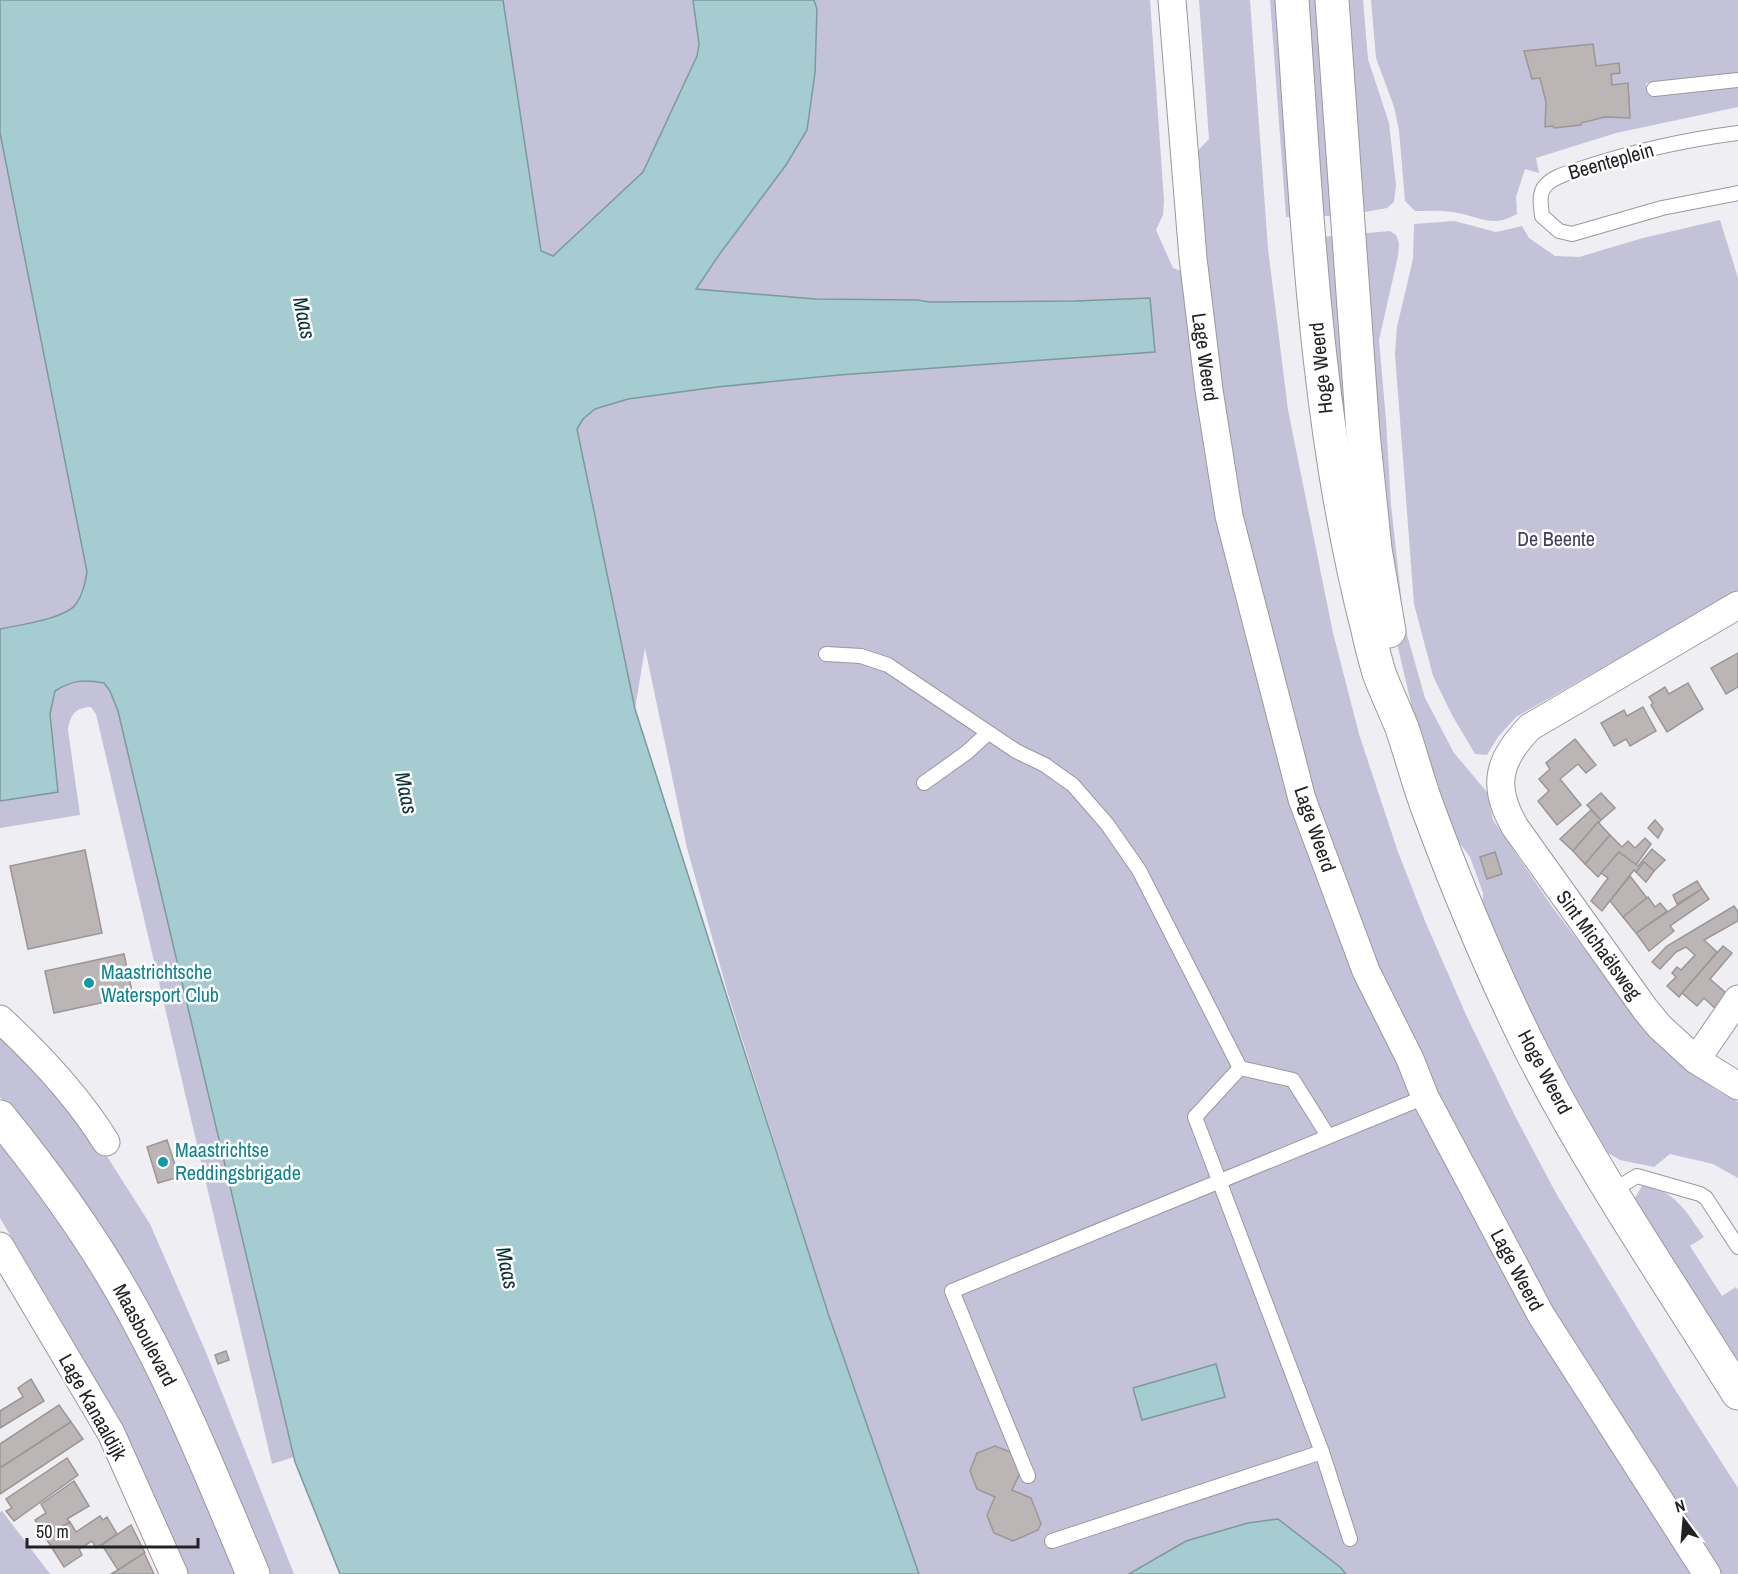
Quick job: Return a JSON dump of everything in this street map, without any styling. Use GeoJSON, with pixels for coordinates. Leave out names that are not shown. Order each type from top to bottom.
{"type":"FeatureCollection","features":[{"type":"Feature","properties":{"kind":"main road","name":"Hoge Weerd"},"geometry":{"type":"LineString","coordinates":[[1292,0],[1323,397],[1340,501],[1362,607],[1380,674],[1402,728],[1428,810],[1448,863],[1491,963],[1553,1091],[1612,1191],[1738,1393]]}},
{"type":"Feature","properties":{"kind":"main road","name":"Hoge Weerd"},"geometry":{"type":"LineString","coordinates":[[1332,0],[1364,433],[1375,549],[1395,669],[1402,728]]}},
{"type":"Feature","properties":{"kind":"main road","name":"Maasboulevard"},"geometry":{"type":"LineString","coordinates":[[0,1117],[89,1238],[149,1340],[200,1446],[252,1574]]}},
{"type":"Feature","properties":{"kind":"street","name":"Lage Weerd"},"geometry":{"type":"LineString","coordinates":[[1172,0],[1193,258],[1209,390],[1229,516],[1302,799],[1366,971],[1410,1059],[1425,1097],[1541,1315],[1707,1574]]}},
{"type":"Feature","properties":{"kind":"street","name":"Sint Michaëlsweg"},"geometry":{"type":"LineString","coordinates":[[1738,605],[1530,727],[1507,755],[1500,775],[1501,795],[1515,827],[1645,1009],[1660,1027],[1696,1060],[1738,1086]]}},
{"type":"Feature","properties":{"kind":"street"},"geometry":{"type":"LineString","coordinates":[[1696,1060],[1738,999]]}},
{"type":"Feature","properties":{"kind":"street"},"geometry":{"type":"LineString","coordinates":[[0,1019],[40,1057],[90,1117],[106,1142]]}},
{"type":"Feature","properties":{"kind":"street","name":"Lage Kanaaldijk"},"geometry":{"type":"LineString","coordinates":[[0,1246],[111,1433],[174,1574]]}},
{"type":"Feature","properties":{"kind":"lane"},"geometry":{"type":"LineString","coordinates":[[1654,89],[1738,80]]}},
{"type":"Feature","properties":{"kind":"lane","name":"Beenteplein"},"geometry":{"type":"LineString","coordinates":[[1738,133],[1702,138],[1628,154],[1559,176],[1546,184],[1541,194],[1542,216],[1559,231],[1572,234],[1662,208],[1738,193]]}},
{"type":"Feature","properties":{"kind":"lane"},"geometry":{"type":"LineString","coordinates":[[826,654],[861,656],[888,665],[988,733],[1016,751],[1045,765],[1073,785],[1107,824],[1138,870],[1240,1068]]}},
{"type":"Feature","properties":{"kind":"lane"},"geometry":{"type":"LineString","coordinates":[[924,783],[966,753],[988,733]]}},
{"type":"Feature","properties":{"kind":"lane"},"geometry":{"type":"LineString","coordinates":[[1240,1068],[1293,1080],[1328,1136]]}},
{"type":"Feature","properties":{"kind":"lane"},"geometry":{"type":"LineString","coordinates":[[1240,1068],[1195,1117],[1322,1452],[1350,1539]]}},
{"type":"Feature","properties":{"kind":"lane"},"geometry":{"type":"LineString","coordinates":[[1028,1476],[952,1291],[1425,1097]]}},
{"type":"Feature","properties":{"kind":"lane"},"geometry":{"type":"LineString","coordinates":[[1612,1191],[1637,1176],[1695,1191],[1706,1198],[1738,1247]]}},
{"type":"Feature","properties":{"kind":"lane"},"geometry":{"type":"LineString","coordinates":[[1052,1541],[1322,1452]]}},
{"type":"Feature","properties":{"kind":"green space"},"geometry":{"type":"Polygon","coordinates":[[[503,0],[693,0],[699,44],[697,56],[643,172],[553,256],[541,251],[503,0]]]}},
{"type":"Feature","properties":{"kind":"green space"},"geometry":{"type":"Polygon","coordinates":[[[814,0],[1150,0],[1164,201],[1163,215],[1156,230],[1173,268],[1181,271],[1186,294],[1192,157],[1209,139],[1199,0],[1250,0],[1268,249],[1288,410],[1333,633],[1359,734],[1398,852],[1425,921],[1467,1017],[1515,1116],[1557,1195],[1674,1388],[1738,1488],[1738,1574],[1346,1574],[1308,1544],[1186,1541],[1129,1574],[919,1574],[828,1313],[728,994],[687,848],[645,648],[635,709],[577,429],[583,419],[595,409],[628,399],[717,387],[839,375],[1155,352],[1150,298],[929,302],[815,299],[696,289],[786,165],[807,130],[815,73],[817,9],[814,0]]]}},
{"type":"Feature","properties":{"kind":"green space"},"geometry":{"type":"Polygon","coordinates":[[[1270,0],[1284,0],[1300,216],[1286,217],[1270,0]]]}},
{"type":"Feature","properties":{"kind":"green space"},"geometry":{"type":"Polygon","coordinates":[[[1300,0],[1326,0],[1339,215],[1313,217],[1300,0]]]}},
{"type":"Feature","properties":{"kind":"green space"},"geometry":{"type":"Polygon","coordinates":[[[1341,0],[1363,0],[1368,59],[1389,123],[1396,185],[1394,202],[1387,208],[1354,214],[1341,0]]]}},
{"type":"Feature","properties":{"kind":"green space"},"geometry":{"type":"Polygon","coordinates":[[[1371,0],[1738,0],[1738,73],[1646,83],[1648,95],[1738,86],[1738,107],[1616,133],[1536,158],[1539,173],[1525,169],[1516,197],[1517,214],[1499,221],[1448,211],[1415,211],[1405,201],[1399,130],[1394,107],[1376,58],[1371,0]]]}},
{"type":"Feature","properties":{"kind":"green space"},"geometry":{"type":"Polygon","coordinates":[[[0,133],[87,572],[80,596],[70,609],[41,621],[0,629],[0,133]]]}},
{"type":"Feature","properties":{"kind":"green space","name":"De Beente"},"geometry":{"type":"Polygon","coordinates":[[[1720,220],[1738,278],[1738,590],[1516,717],[1498,737],[1487,755],[1475,754],[1433,676],[1414,604],[1395,354],[1397,327],[1413,259],[1414,224],[1454,221],[1496,232],[1522,226],[1529,238],[1555,256],[1579,257],[1643,238],[1720,220]]]}},
{"type":"Feature","properties":{"kind":"green space"},"geometry":{"type":"Polygon","coordinates":[[[1390,231],[1396,235],[1399,243],[1398,256],[1379,340],[1391,505],[1404,624],[1425,698],[1454,753],[1487,792],[1493,820],[1553,908],[1643,1026],[1682,1065],[1716,1090],[1738,1102],[1738,1178],[1713,1164],[1670,1154],[1654,1167],[1620,1160],[1601,1149],[1531,1019],[1482,913],[1483,893],[1470,857],[1448,827],[1419,738],[1393,626],[1356,234],[1390,231]]]}},
{"type":"Feature","properties":{"kind":"green space"},"geometry":{"type":"Polygon","coordinates":[[[1340,235],[1359,510],[1315,238],[1340,235]]]}},
{"type":"Feature","properties":{"kind":"green space"},"geometry":{"type":"Polygon","coordinates":[[[72,681],[104,683],[118,711],[294,1457],[272,1464],[96,714],[91,707],[85,707],[74,713],[68,730],[80,815],[0,828],[0,801],[58,792],[50,714],[55,691],[72,681]]]}},
{"type":"Feature","properties":{"kind":"green space"},"geometry":{"type":"Polygon","coordinates":[[[0,1030],[87,1125],[150,1224],[205,1350],[294,1574],[266,1574],[22,1125],[0,1097],[0,1030]]]}},
{"type":"Feature","properties":{"kind":"green space"},"geometry":{"type":"Polygon","coordinates":[[[0,1136],[100,1280],[157,1382],[237,1574],[182,1574],[110,1415],[70,1336],[0,1218],[0,1136]]]}},
{"type":"Feature","properties":{"kind":"green space"},"geometry":{"type":"Polygon","coordinates":[[[1642,1186],[1653,1188],[1672,1197],[1692,1219],[1704,1237],[1690,1246],[1722,1296],[1736,1287],[1738,1291],[1738,1368],[1632,1203],[1642,1186]]]}},
{"type":"Feature","properties":{"kind":"green space"},"geometry":{"type":"Polygon","coordinates":[[[2,1511],[50,1574],[0,1574],[0,1512],[2,1511]]]}},
{"type":"Feature","properties":{"kind":"water","name":"Maas"},"geometry":{"type":"Polygon","coordinates":[[[0,0],[503,0],[541,251],[553,256],[643,172],[697,56],[699,44],[693,0],[814,0],[817,9],[815,73],[807,130],[786,165],[696,289],[815,299],[929,302],[1150,298],[1155,352],[839,375],[717,387],[628,399],[595,409],[583,419],[577,429],[635,709],[828,1313],[919,1574],[340,1574],[295,1462],[118,711],[104,683],[79,681],[55,691],[50,714],[58,792],[0,801],[0,629],[41,621],[70,609],[80,596],[87,572],[0,133],[0,0]]]}},
{"type":"Feature","properties":{"kind":"water"},"geometry":{"type":"Polygon","coordinates":[[[1216,1364],[1225,1397],[1142,1420],[1133,1388],[1216,1364]]]}},
{"type":"Feature","properties":{"kind":"water"},"geometry":{"type":"Polygon","coordinates":[[[1278,1519],[1346,1574],[1129,1574],[1186,1541],[1248,1523],[1278,1519]]]}},
{"type":"Feature","properties":{"kind":"building"},"geometry":{"type":"Polygon","coordinates":[[[1593,44],[1596,66],[1619,63],[1620,73],[1611,74],[1612,85],[1628,83],[1630,118],[1605,117],[1581,123],[1581,125],[1545,127],[1546,102],[1540,78],[1532,79],[1524,51],[1593,44]]]}},
{"type":"Feature","properties":{"kind":"building"},"geometry":{"type":"Polygon","coordinates":[[[1738,653],[1738,687],[1726,694],[1711,668],[1738,653]]]}},
{"type":"Feature","properties":{"kind":"building"},"geometry":{"type":"Polygon","coordinates":[[[1688,683],[1703,709],[1667,732],[1651,705],[1653,703],[1649,697],[1665,687],[1669,694],[1688,683]]]}},
{"type":"Feature","properties":{"kind":"building"},"geometry":{"type":"Polygon","coordinates":[[[1643,707],[1656,731],[1630,746],[1626,739],[1614,746],[1601,723],[1624,710],[1627,716],[1643,707]]]}},
{"type":"Feature","properties":{"kind":"building"},"geometry":{"type":"Polygon","coordinates":[[[1575,739],[1596,765],[1586,773],[1578,764],[1560,779],[1581,805],[1557,825],[1538,801],[1549,791],[1539,779],[1550,769],[1546,763],[1575,739]]]}},
{"type":"Feature","properties":{"kind":"building"},"geometry":{"type":"Polygon","coordinates":[[[1601,793],[1615,808],[1601,820],[1587,805],[1601,793]]]}},
{"type":"Feature","properties":{"kind":"building"},"geometry":{"type":"Polygon","coordinates":[[[1591,810],[1601,820],[1573,851],[1560,839],[1591,810]]]}},
{"type":"Feature","properties":{"kind":"building"},"geometry":{"type":"Polygon","coordinates":[[[1655,820],[1663,829],[1658,838],[1648,828],[1655,820]]]}},
{"type":"Feature","properties":{"kind":"building"},"geometry":{"type":"Polygon","coordinates":[[[1598,822],[1610,835],[1585,864],[1573,851],[1598,822]]]}},
{"type":"Feature","properties":{"kind":"building"},"geometry":{"type":"Polygon","coordinates":[[[1610,835],[1622,847],[1628,841],[1635,848],[1645,838],[1651,844],[1636,865],[1619,852],[1598,877],[1585,864],[1610,835]]]}},
{"type":"Feature","properties":{"kind":"building"},"geometry":{"type":"Polygon","coordinates":[[[1652,849],[1665,860],[1654,871],[1644,862],[1636,872],[1634,870],[1602,911],[1591,901],[1608,878],[1601,873],[1619,852],[1638,866],[1652,849]]]}},
{"type":"Feature","properties":{"kind":"building"},"geometry":{"type":"Polygon","coordinates":[[[85,850],[102,933],[28,949],[10,866],[85,850]]]}},
{"type":"Feature","properties":{"kind":"building"},"geometry":{"type":"Polygon","coordinates":[[[1495,852],[1502,874],[1487,879],[1480,857],[1495,852]]]}},
{"type":"Feature","properties":{"kind":"building"},"geometry":{"type":"Polygon","coordinates":[[[1644,862],[1654,871],[1646,882],[1636,872],[1644,862]]]}},
{"type":"Feature","properties":{"kind":"building"},"geometry":{"type":"Polygon","coordinates":[[[1630,876],[1647,898],[1623,917],[1610,901],[1630,876]]]}},
{"type":"Feature","properties":{"kind":"building"},"geometry":{"type":"Polygon","coordinates":[[[1697,881],[1702,889],[1677,904],[1673,895],[1697,881]]]}},
{"type":"Feature","properties":{"kind":"building"},"geometry":{"type":"Polygon","coordinates":[[[1702,889],[1709,899],[1670,926],[1674,931],[1649,951],[1636,933],[1702,889]]]}},
{"type":"Feature","properties":{"kind":"building"},"geometry":{"type":"Polygon","coordinates":[[[1648,897],[1655,907],[1660,903],[1667,911],[1636,933],[1623,917],[1648,897]]]}},
{"type":"Feature","properties":{"kind":"building"},"geometry":{"type":"Polygon","coordinates":[[[1734,906],[1738,912],[1738,921],[1704,940],[1717,952],[1679,997],[1667,986],[1676,977],[1672,973],[1677,967],[1681,970],[1695,955],[1686,947],[1676,952],[1660,969],[1652,962],[1667,946],[1734,906]]]}},
{"type":"Feature","properties":{"kind":"building"},"geometry":{"type":"Polygon","coordinates":[[[1723,946],[1732,953],[1710,979],[1727,994],[1717,1010],[1704,998],[1697,1006],[1682,993],[1723,946]]]}},
{"type":"Feature","properties":{"kind":"building","name":"Maastrichtsche Watersport Club"},"geometry":{"type":"Polygon","coordinates":[[[124,954],[133,996],[54,1013],[45,971],[124,954]]]}},
{"type":"Feature","properties":{"kind":"building","name":"Maastrichtse Reddingsbrigade"},"geometry":{"type":"Polygon","coordinates":[[[167,1140],[179,1177],[158,1183],[147,1147],[167,1140]]]}},
{"type":"Feature","properties":{"kind":"building"},"geometry":{"type":"Polygon","coordinates":[[[226,1351],[229,1360],[218,1364],[215,1355],[226,1351]]]}},
{"type":"Feature","properties":{"kind":"building"},"geometry":{"type":"Polygon","coordinates":[[[31,1379],[44,1401],[0,1428],[0,1411],[23,1397],[18,1388],[31,1379]]]}},
{"type":"Feature","properties":{"kind":"building"},"geometry":{"type":"Polygon","coordinates":[[[59,1405],[71,1422],[0,1468],[0,1444],[59,1405]]]}},
{"type":"Feature","properties":{"kind":"building"},"geometry":{"type":"Polygon","coordinates":[[[71,1422],[83,1439],[0,1494],[0,1468],[71,1422]]]}},
{"type":"Feature","properties":{"kind":"building"},"geometry":{"type":"Polygon","coordinates":[[[995,1446],[1013,1453],[1021,1471],[1012,1490],[1031,1498],[1041,1524],[1038,1530],[1013,1541],[994,1533],[987,1515],[995,1497],[977,1489],[970,1471],[977,1453],[995,1446]]]}},
{"type":"Feature","properties":{"kind":"building"},"geometry":{"type":"Polygon","coordinates":[[[67,1458],[78,1475],[14,1521],[6,1511],[12,1508],[6,1499],[67,1458]]]}},
{"type":"Feature","properties":{"kind":"building"},"geometry":{"type":"Polygon","coordinates":[[[74,1481],[89,1506],[67,1519],[70,1522],[45,1537],[35,1520],[46,1513],[41,1504],[74,1481]]]}},
{"type":"Feature","properties":{"kind":"building"},"geometry":{"type":"Polygon","coordinates":[[[100,1516],[103,1520],[107,1517],[117,1534],[96,1548],[92,1541],[79,1549],[82,1555],[64,1567],[45,1537],[70,1522],[76,1532],[100,1516]]]}},
{"type":"Feature","properties":{"kind":"building"},"geometry":{"type":"Polygon","coordinates":[[[131,1525],[145,1553],[118,1570],[102,1545],[131,1525]]]}},
{"type":"Feature","properties":{"kind":"building"},"geometry":{"type":"Polygon","coordinates":[[[144,1553],[154,1574],[111,1574],[118,1570],[144,1553]]]}},
{"type":"Feature","properties":{"kind":"place","name":"Maastrichtsche Watersport Club"},"geometry":{"type":"Point","coordinates":[89,983]}},
{"type":"Feature","properties":{"kind":"place","name":"Maastrichtse Reddingsbrigade"},"geometry":{"type":"Point","coordinates":[163,1162]}}]}
